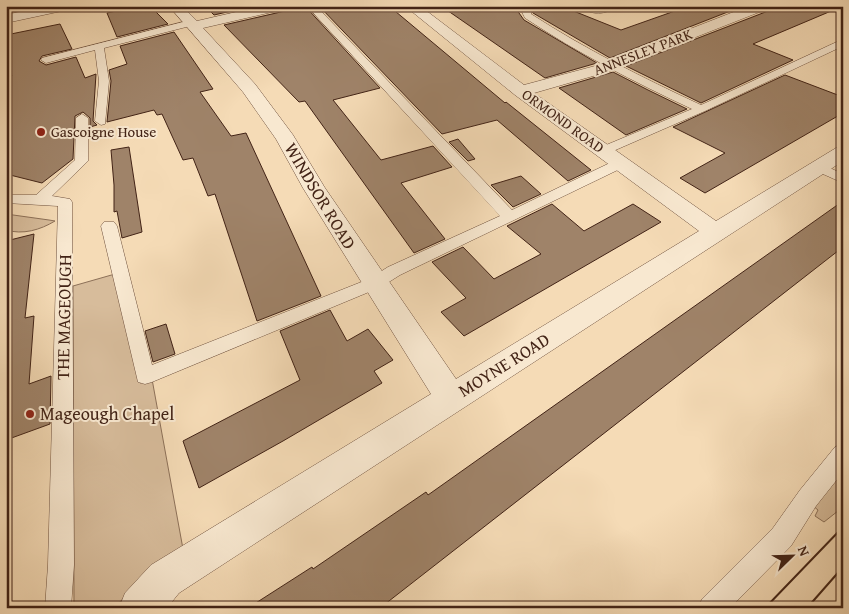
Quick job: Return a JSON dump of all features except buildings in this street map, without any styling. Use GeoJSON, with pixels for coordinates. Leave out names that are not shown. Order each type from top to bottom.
{"type":"FeatureCollection","features":[{"type":"Feature","properties":{"kind":"street"},"geometry":{"type":"LineString","coordinates":[[6,19],[66,6]]}},
{"type":"Feature","properties":{"kind":"street","name":"WINDSOR ROAD"},"geometry":{"type":"LineString","coordinates":[[175,6],[249,88],[286,139],[314,188],[375,283],[438,380],[452,397]]}},
{"type":"Feature","properties":{"kind":"street"},"geometry":{"type":"LineString","coordinates":[[192,24],[280,6]]}},
{"type":"Feature","properties":{"kind":"street","name":"ORMOND ROAD"},"geometry":{"type":"LineString","coordinates":[[410,6],[521,91],[717,233]]}},
{"type":"Feature","properties":{"kind":"street"},"geometry":{"type":"LineString","coordinates":[[587,6],[597,10],[610,6]]}},
{"type":"Feature","properties":{"kind":"street","name":"ANNESLEY PARK"},"geometry":{"type":"LineString","coordinates":[[521,91],[611,66],[762,6]]}},
{"type":"Feature","properties":{"kind":"street","name":"MOYNE ROAD"},"geometry":{"type":"LineString","coordinates":[[153,593],[452,397],[717,233],[835,166]]}},
{"type":"Feature","properties":{"kind":"lane"},"geometry":{"type":"LineString","coordinates":[[312,6],[510,217]]}},
{"type":"Feature","properties":{"kind":"lane"},"geometry":{"type":"LineString","coordinates":[[527,9],[526,13],[528,16],[564,40],[611,66],[701,109]]}},
{"type":"Feature","properties":{"kind":"lane"},"geometry":{"type":"LineString","coordinates":[[46,60],[192,24]]}},
{"type":"Feature","properties":{"kind":"lane"},"geometry":{"type":"LineString","coordinates":[[604,151],[701,109],[843,42]]}},
{"type":"Feature","properties":{"kind":"lane"},"geometry":{"type":"LineString","coordinates":[[99,46],[104,81],[101,121]]}},
{"type":"Feature","properties":{"kind":"lane"},"geometry":{"type":"LineString","coordinates":[[40,198],[82,161],[82,118]]}},
{"type":"Feature","properties":{"kind":"lane"},"geometry":{"type":"LineString","coordinates":[[109,226],[145,376],[375,283],[394,271],[621,163]]}},
{"type":"Feature","properties":{"kind":"lane","name":"THE MAGEOUGH"},"geometry":{"type":"LineString","coordinates":[[6,198],[40,198],[66,202],[61,565],[58,608]]}},
{"type":"Feature","properties":{"kind":"lane"},"geometry":{"type":"LineString","coordinates":[[711,608],[782,537],[808,498],[843,454]]}},
{"type":"Feature","properties":{"kind":"shaded area"},"geometry":{"type":"Polygon","coordinates":[[[6,214],[55,221],[31,231],[12,231],[6,230],[6,214]]]}},
{"type":"Feature","properties":{"kind":"shaded area"},"geometry":{"type":"Polygon","coordinates":[[[115,274],[140,383],[152,379],[183,549],[143,578],[114,608],[74,608],[73,286],[115,274]]]}},
{"type":"Feature","properties":{"kind":"shaded area"},"geometry":{"type":"Polygon","coordinates":[[[843,467],[843,507],[824,522],[815,516],[818,510],[813,506],[843,467]]]}},
{"type":"Feature","properties":{"kind":"tram line"},"geometry":{"type":"LineString","coordinates":[[765,608],[843,527]]}},
{"type":"Feature","properties":{"kind":"tram line"},"geometry":{"type":"LineString","coordinates":[[807,608],[843,567]]}},
{"type":"Feature","properties":{"kind":"place","name":"Gascoigne House"},"geometry":{"type":"Point","coordinates":[41,132]}},
{"type":"Feature","properties":{"kind":"place","name":"Mageough Chapel"},"geometry":{"type":"Point","coordinates":[30,414]}}]}
